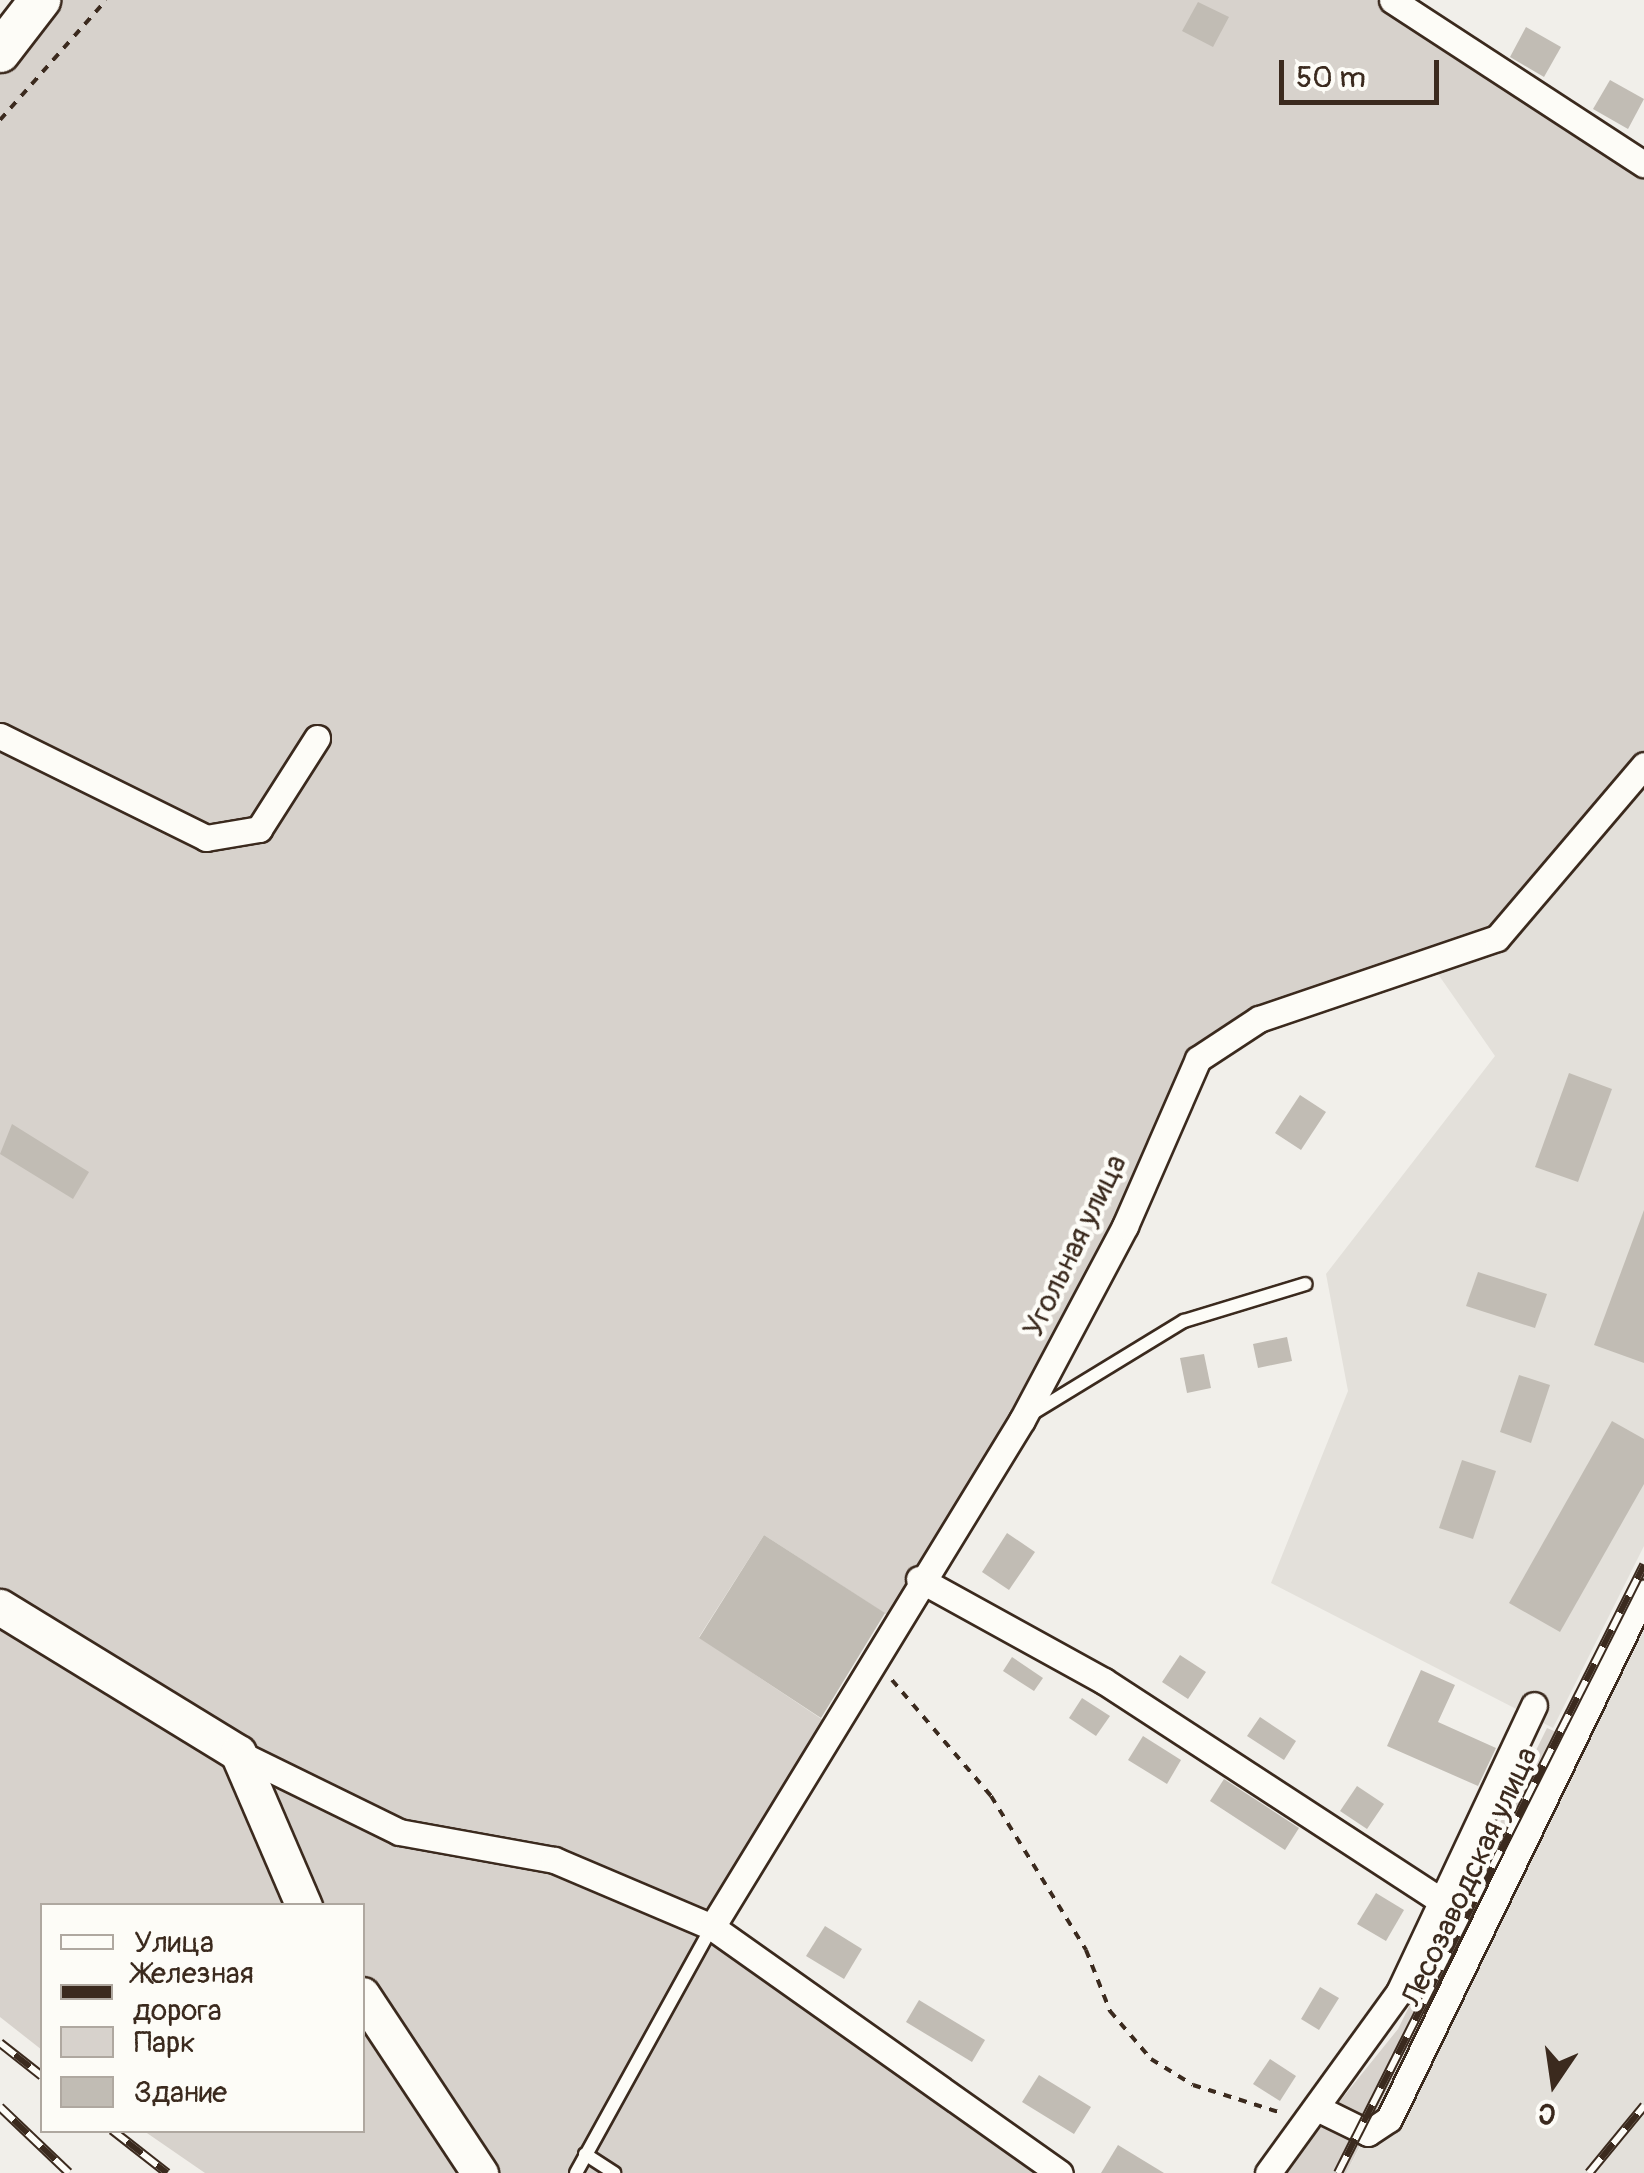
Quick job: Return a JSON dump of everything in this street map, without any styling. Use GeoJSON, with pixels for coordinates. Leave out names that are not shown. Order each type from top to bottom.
{"type":"FeatureCollection","features":[{"type":"Feature","properties":{"kind":"main road"},"geometry":{"type":"LineString","coordinates":[[0,52],[40,0]]}},
{"type":"Feature","properties":{"kind":"street"},"geometry":{"type":"LineString","coordinates":[[1392,0],[1644,164]]}},
{"type":"Feature","properties":{"kind":"street"},"geometry":{"type":"LineString","coordinates":[[0,736],[206,838],[259,830],[317,738]]}},
{"type":"Feature","properties":{"kind":"street","name":"Угольная улица"},"geometry":{"type":"LineString","coordinates":[[712,1926],[920,1579],[1022,1420],[1125,1226],[1198,1059],[1258,1019],[1497,938],[1644,765]]}},
{"type":"Feature","properties":{"kind":"street"},"geometry":{"type":"LineString","coordinates":[[920,1579],[1104,1682],[1446,1905]]}},
{"type":"Feature","properties":{"kind":"street","name":"Лесозаводская улица"},"geometry":{"type":"LineString","coordinates":[[1321,2110],[1368,2132],[1390,2119],[1632,1640],[1644,1594]]}},
{"type":"Feature","properties":{"kind":"street"},"geometry":{"type":"LineString","coordinates":[[0,1608],[238,1753],[399,1832],[554,1860],[712,1926],[1060,2173]]}},
{"type":"Feature","properties":{"kind":"street"},"geometry":{"type":"LineString","coordinates":[[1268,2173],[1321,2110],[1446,1905],[1534,1705]]}},
{"type":"Feature","properties":{"kind":"street"},"geometry":{"type":"LineString","coordinates":[[238,1753],[303,1903]]}},
{"type":"Feature","properties":{"kind":"street"},"geometry":{"type":"LineString","coordinates":[[365,2000],[480,2173]]}},
{"type":"Feature","properties":{"kind":"lane"},"geometry":{"type":"LineString","coordinates":[[1022,1420],[1184,1321],[1306,1284]]}},
{"type":"Feature","properties":{"kind":"lane"},"geometry":{"type":"LineString","coordinates":[[576,2173],[712,1926]]}},
{"type":"Feature","properties":{"kind":"lane"},"geometry":{"type":"LineString","coordinates":[[586,2154],[614,2173]]}},
{"type":"Feature","properties":{"kind":"path"},"geometry":{"type":"LineString","coordinates":[[0,120],[106,0]]}},
{"type":"Feature","properties":{"kind":"path"},"geometry":{"type":"LineString","coordinates":[[871,1660],[932,1717],[990,1796],[1086,1950],[1110,2010],[1152,2059],[1194,2085],[1286,2114],[1321,2110]]}},
{"type":"Feature","properties":{"kind":"shaded area"},"geometry":{"type":"Polygon","coordinates":[[[1644,765],[1644,1546],[1553,1728],[1271,1583],[1348,1391],[1326,1274],[1495,1056],[1431,964],[1644,765]]]}},
{"type":"Feature","properties":{"kind":"shaded area"},"geometry":{"type":"Polygon","coordinates":[[[1644,1593],[1644,2173],[1346,2173],[1368,2133],[1644,1593]]]}},
{"type":"Feature","properties":{"kind":"green space"},"geometry":{"type":"Polygon","coordinates":[[[40,0],[1407,0],[1644,164],[1644,765],[1497,938],[1259,1019],[1198,1059],[1125,1226],[895,1620],[764,1535],[699,1637],[832,1726],[712,1927],[1050,2173],[205,2173],[147,2133],[365,2133],[365,1903],[40,1903],[40,2048],[0,2017],[0,52],[40,0]]]}},
{"type":"Feature","properties":{"kind":"green space"},"geometry":{"type":"Polygon","coordinates":[[[1547,1728],[1572,1739],[1346,2173],[1282,2173],[1398,2029],[1547,1728]]]}},
{"type":"Feature","properties":{"kind":"building"},"geometry":{"type":"Polygon","coordinates":[[[1198,2],[1229,17],[1213,47],[1182,31],[1198,2]]]}},
{"type":"Feature","properties":{"kind":"building"},"geometry":{"type":"Polygon","coordinates":[[[1526,27],[1561,47],[1544,77],[1510,57],[1526,27]]]}},
{"type":"Feature","properties":{"kind":"building"},"geometry":{"type":"Polygon","coordinates":[[[1610,80],[1644,99],[1628,129],[1593,109],[1610,80]]]}},
{"type":"Feature","properties":{"kind":"building"},"geometry":{"type":"Polygon","coordinates":[[[1569,1073],[1612,1089],[1578,1182],[1535,1167],[1569,1073]]]}},
{"type":"Feature","properties":{"kind":"building"},"geometry":{"type":"Polygon","coordinates":[[[1300,1095],[1326,1112],[1301,1150],[1275,1133],[1300,1095]]]}},
{"type":"Feature","properties":{"kind":"building"},"geometry":{"type":"Polygon","coordinates":[[[12,1124],[89,1172],[73,1199],[0,1154],[12,1124]]]}},
{"type":"Feature","properties":{"kind":"building"},"geometry":{"type":"Polygon","coordinates":[[[1644,1210],[1644,1363],[1594,1345],[1644,1210]]]}},
{"type":"Feature","properties":{"kind":"building"},"geometry":{"type":"Polygon","coordinates":[[[1478,1272],[1547,1294],[1535,1328],[1466,1306],[1478,1272]]]}},
{"type":"Feature","properties":{"kind":"building"},"geometry":{"type":"Polygon","coordinates":[[[1287,1337],[1292,1361],[1258,1368],[1253,1344],[1287,1337]]]}},
{"type":"Feature","properties":{"kind":"building"},"geometry":{"type":"Polygon","coordinates":[[[1204,1354],[1211,1388],[1187,1393],[1180,1358],[1204,1354]]]}},
{"type":"Feature","properties":{"kind":"building"},"geometry":{"type":"Polygon","coordinates":[[[1519,1375],[1550,1385],[1531,1443],[1500,1432],[1519,1375]]]}},
{"type":"Feature","properties":{"kind":"building"},"geometry":{"type":"Polygon","coordinates":[[[1612,1421],[1644,1439],[1644,1484],[1560,1632],[1509,1603],[1612,1421]]]}},
{"type":"Feature","properties":{"kind":"building"},"geometry":{"type":"Polygon","coordinates":[[[1462,1460],[1496,1471],[1473,1539],[1439,1528],[1462,1460]]]}},
{"type":"Feature","properties":{"kind":"building"},"geometry":{"type":"Polygon","coordinates":[[[1007,1533],[1035,1552],[1009,1590],[982,1572],[1007,1533]]]}},
{"type":"Feature","properties":{"kind":"building"},"geometry":{"type":"Polygon","coordinates":[[[764,1535],[885,1613],[821,1718],[699,1638],[764,1535]]]}},
{"type":"Feature","properties":{"kind":"building"},"geometry":{"type":"Polygon","coordinates":[[[1180,1655],[1206,1672],[1188,1699],[1162,1682],[1180,1655]]]}},
{"type":"Feature","properties":{"kind":"building"},"geometry":{"type":"Polygon","coordinates":[[[1012,1657],[1043,1678],[1034,1691],[1003,1671],[1012,1657]]]}},
{"type":"Feature","properties":{"kind":"building"},"geometry":{"type":"Polygon","coordinates":[[[1421,1670],[1455,1685],[1438,1722],[1496,1748],[1478,1786],[1387,1746],[1421,1670]]]}},
{"type":"Feature","properties":{"kind":"building"},"geometry":{"type":"Polygon","coordinates":[[[1082,1698],[1110,1716],[1096,1736],[1069,1718],[1082,1698]]]}},
{"type":"Feature","properties":{"kind":"building"},"geometry":{"type":"Polygon","coordinates":[[[1260,1717],[1296,1741],[1284,1760],[1247,1736],[1260,1717]]]}},
{"type":"Feature","properties":{"kind":"building"},"geometry":{"type":"Polygon","coordinates":[[[1143,1736],[1181,1760],[1167,1784],[1128,1760],[1143,1736]]]}},
{"type":"Feature","properties":{"kind":"building"},"geometry":{"type":"Polygon","coordinates":[[[1224,1779],[1299,1828],[1285,1850],[1210,1801],[1224,1779]]]}},
{"type":"Feature","properties":{"kind":"building"},"geometry":{"type":"Polygon","coordinates":[[[1357,1786],[1384,1804],[1367,1829],[1340,1811],[1357,1786]]]}},
{"type":"Feature","properties":{"kind":"building"},"geometry":{"type":"Polygon","coordinates":[[[1376,1893],[1404,1910],[1386,1941],[1357,1924],[1376,1893]]]}},
{"type":"Feature","properties":{"kind":"building"},"geometry":{"type":"Polygon","coordinates":[[[825,1926],[862,1949],[844,1979],[806,1956],[825,1926]]]}},
{"type":"Feature","properties":{"kind":"building"},"geometry":{"type":"Polygon","coordinates":[[[1320,1987],[1339,1998],[1319,2030],[1301,2019],[1320,1987]]]}},
{"type":"Feature","properties":{"kind":"building"},"geometry":{"type":"Polygon","coordinates":[[[919,2000],[985,2040],[972,2062],[906,2022],[919,2000]]]}},
{"type":"Feature","properties":{"kind":"building"},"geometry":{"type":"Polygon","coordinates":[[[1270,2059],[1296,2076],[1280,2101],[1253,2084],[1270,2059]]]}},
{"type":"Feature","properties":{"kind":"building"},"geometry":{"type":"Polygon","coordinates":[[[1039,2075],[1091,2107],[1074,2134],[1022,2102],[1039,2075]]]}},
{"type":"Feature","properties":{"kind":"building"},"geometry":{"type":"Polygon","coordinates":[[[1118,2145],[1164,2173],[1101,2173],[1118,2145]]]}},
{"type":"Feature","properties":{"kind":"railway"},"geometry":{"type":"LineString","coordinates":[[1338,2173],[1644,1565]]}},
{"type":"Feature","properties":{"kind":"railway"},"geometry":{"type":"LineString","coordinates":[[0,2043],[40,2074]]}},
{"type":"Feature","properties":{"kind":"railway"},"geometry":{"type":"LineString","coordinates":[[1589,2173],[1644,2106]]}},
{"type":"Feature","properties":{"kind":"railway"},"geometry":{"type":"LineString","coordinates":[[0,2107],[69,2173]]}},
{"type":"Feature","properties":{"kind":"railway"},"geometry":{"type":"LineString","coordinates":[[116,2133],[167,2173]]}}]}
